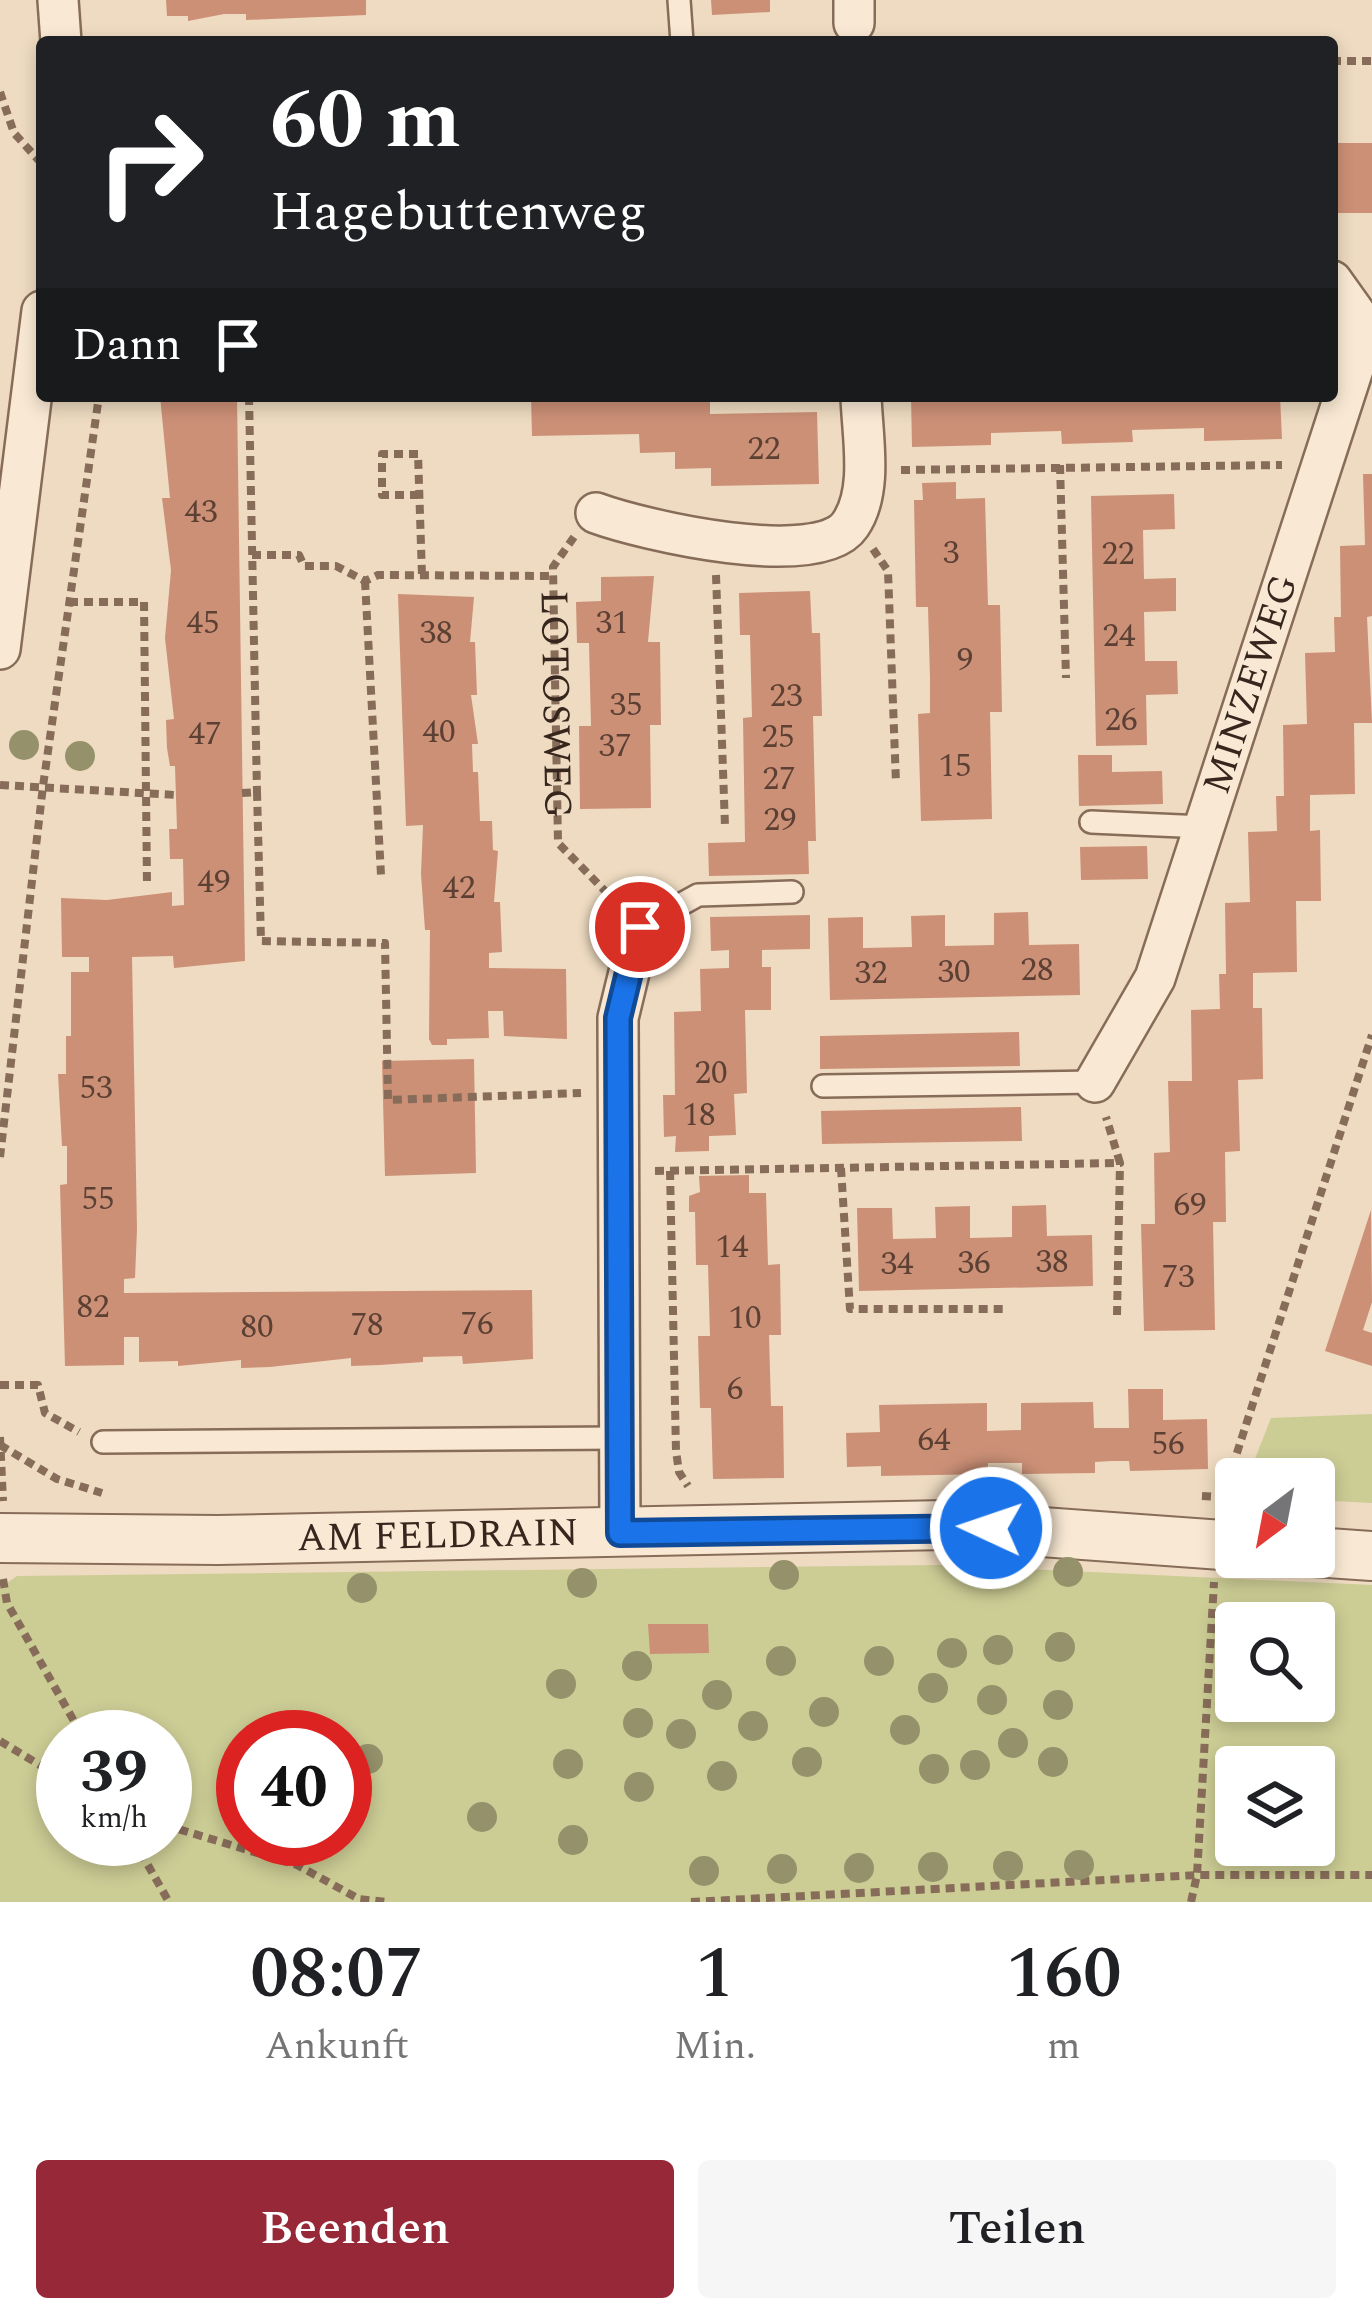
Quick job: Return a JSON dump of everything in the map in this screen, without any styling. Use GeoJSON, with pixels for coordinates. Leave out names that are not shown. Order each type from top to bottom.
{"type":"FeatureCollection","features":[{"type":"Feature","properties":{"kind":"street"},"geometry":{"type":"LineString","coordinates":[[58,0],[61,36]]}},
{"type":"Feature","properties":{"kind":"street","name":"MINZEWEG"},"geometry":{"type":"LineString","coordinates":[[1095,1082],[1155,978],[1356,360],[1364,315],[1338,287]]}},
{"type":"Feature","properties":{"kind":"street"},"geometry":{"type":"LineString","coordinates":[[0,649],[36,382]]}},
{"type":"Feature","properties":{"kind":"street"},"geometry":{"type":"LineString","coordinates":[[596,513],[648,532],[715,544],[824,542],[848,530],[861,505],[861,402]]}},
{"type":"Feature","properties":{"kind":"street"},"geometry":{"type":"LineString","coordinates":[[620,1533],[618,1018],[640,927]]}},
{"type":"Feature","properties":{"kind":"street","name":"AM FELDRAIN"},"geometry":{"type":"LineString","coordinates":[[1,1556],[218,1540],[946,1525],[1215,1544]]}},
{"type":"Feature","properties":{"kind":"street"},"geometry":{"type":"LineString","coordinates":[[1335,1553],[1372,1556]]}},
{"type":"Feature","properties":{"kind":"lane"},"geometry":{"type":"LineString","coordinates":[[680,0],[682,36]]}},
{"type":"Feature","properties":{"kind":"lane"},"geometry":{"type":"LineString","coordinates":[[1090,822],[1204,827]]}},
{"type":"Feature","properties":{"kind":"lane"},"geometry":{"type":"LineString","coordinates":[[640,927],[698,895],[792,892]]}},
{"type":"Feature","properties":{"kind":"lane"},"geometry":{"type":"LineString","coordinates":[[823,1086],[1095,1082]]}},
{"type":"Feature","properties":{"kind":"lane"},"geometry":{"type":"LineString","coordinates":[[103,1442],[621,1438]]}},
{"type":"Feature","properties":{"kind":"path"},"geometry":{"type":"LineString","coordinates":[[1338,61],[1372,61]]}},
{"type":"Feature","properties":{"kind":"path"},"geometry":{"type":"LineString","coordinates":[[0,92],[14,133],[36,157]]}},
{"type":"Feature","properties":{"kind":"path"},"geometry":{"type":"LineString","coordinates":[[0,1157],[43,786],[98,402]]}},
{"type":"Feature","properties":{"kind":"path"},"geometry":{"type":"LineString","coordinates":[[249,402],[261,940],[386,943],[388,1100],[618,1092]]}},
{"type":"Feature","properties":{"kind":"path"},"geometry":{"type":"LineString","coordinates":[[419,495],[382,495],[382,454],[418,454],[422,576]]}},
{"type":"Feature","properties":{"kind":"path"},"geometry":{"type":"LineString","coordinates":[[864,470],[1320,464]]}},
{"type":"Feature","properties":{"kind":"path"},"geometry":{"type":"LineString","coordinates":[[1060,465],[1066,678]]}},
{"type":"Feature","properties":{"kind":"path","name":"LOTOSWEG"},"geometry":{"type":"LineString","coordinates":[[596,513],[571,540],[553,576],[558,843],[640,927]]}},
{"type":"Feature","properties":{"kind":"path"},"geometry":{"type":"LineString","coordinates":[[848,530],[874,549],[888,571],[896,783]]}},
{"type":"Feature","properties":{"kind":"path"},"geometry":{"type":"LineString","coordinates":[[715,544],[725,826]]}},
{"type":"Feature","properties":{"kind":"path"},"geometry":{"type":"LineString","coordinates":[[252,555],[299,555],[304,566],[336,566],[365,580],[378,575],[553,576]]}},
{"type":"Feature","properties":{"kind":"path"},"geometry":{"type":"LineString","coordinates":[[365,580],[381,875]]}},
{"type":"Feature","properties":{"kind":"path"},"geometry":{"type":"LineString","coordinates":[[69,602],[144,602],[147,885]]}},
{"type":"Feature","properties":{"kind":"path"},"geometry":{"type":"LineString","coordinates":[[0,785],[176,795]]}},
{"type":"Feature","properties":{"kind":"path"},"geometry":{"type":"LineString","coordinates":[[242,793],[257,792]]}},
{"type":"Feature","properties":{"kind":"path"},"geometry":{"type":"LineString","coordinates":[[1235,1458],[1372,1035]]}},
{"type":"Feature","properties":{"kind":"path"},"geometry":{"type":"LineString","coordinates":[[1095,1082],[1120,1163],[1117,1316]]}},
{"type":"Feature","properties":{"kind":"path"},"geometry":{"type":"LineString","coordinates":[[620,1172],[1120,1163]]}},
{"type":"Feature","properties":{"kind":"path"},"geometry":{"type":"LineString","coordinates":[[841,1168],[850,1309],[1004,1309]]}},
{"type":"Feature","properties":{"kind":"path"},"geometry":{"type":"LineString","coordinates":[[670,1171],[676,1451],[679,1472],[703,1499]]}},
{"type":"Feature","properties":{"kind":"path"},"geometry":{"type":"LineString","coordinates":[[0,1385],[38,1385],[45,1413],[103,1442]]}},
{"type":"Feature","properties":{"kind":"path"},"geometry":{"type":"LineString","coordinates":[[1,1556],[7,1603],[68,1710]]}},
{"type":"Feature","properties":{"kind":"path"},"geometry":{"type":"LineString","coordinates":[[1190,1902],[1197,1875],[1223,1578]]}},
{"type":"Feature","properties":{"kind":"path"},"geometry":{"type":"LineString","coordinates":[[0,1741],[36,1763]]}},
{"type":"Feature","properties":{"kind":"path"},"geometry":{"type":"LineString","coordinates":[[192,1833],[297,1865],[359,1900],[387,1902]]}},
{"type":"Feature","properties":{"kind":"path"},"geometry":{"type":"LineString","coordinates":[[148,1866],[169,1902]]}},
{"type":"Feature","properties":{"kind":"path"},"geometry":{"type":"LineString","coordinates":[[691,1902],[1197,1875],[1372,1875]]}},
{"type":"Feature","properties":{"kind":"green space"},"geometry":{"type":"Polygon","coordinates":[[[1372,1414],[1372,1503],[1335,1501],[1335,1458],[1255,1458],[1271,1418],[1372,1414]]]}},
{"type":"Feature","properties":{"kind":"green space"},"geometry":{"type":"Polygon","coordinates":[[[938,1565],[1372,1585],[1372,1902],[0,1902],[0,1588],[17,1576],[938,1565]]]}},
{"type":"Feature","properties":{"kind":"building"},"geometry":{"type":"Polygon","coordinates":[[[166,0],[366,0],[366,15],[246,20],[246,14],[224,14],[188,21],[188,16],[167,16],[166,0]]]}},
{"type":"Feature","properties":{"kind":"building"},"geometry":{"type":"Polygon","coordinates":[[[711,0],[770,0],[770,12],[712,15],[711,0]]]}},
{"type":"Feature","properties":{"kind":"building"},"geometry":{"type":"Polygon","coordinates":[[[1338,143],[1372,143],[1372,213],[1338,213],[1338,143]]]}},
{"type":"Feature","properties":{"kind":"building"},"geometry":{"type":"Polygon","coordinates":[[[161,402],[237,402],[245,961],[174,968],[173,956],[132,957],[137,1229],[135,1278],[124,1279],[124,1293],[532,1290],[533,1359],[463,1364],[462,1356],[423,1357],[423,1362],[351,1366],[351,1358],[241,1368],[241,1360],[178,1366],[178,1361],[139,1362],[139,1337],[124,1337],[124,1365],[65,1366],[60,1185],[67,1184],[67,1146],[62,1146],[58,1074],[66,1074],[66,1036],[71,1036],[71,972],[89,972],[89,957],[62,957],[61,898],[107,900],[172,892],[172,906],[184,905],[183,859],[170,859],[169,829],[177,829],[175,766],[170,766],[167,748],[166,720],[174,719],[165,638],[171,570],[162,498],[170,498],[161,402]]]}},
{"type":"Feature","properties":{"kind":"building"},"geometry":{"type":"Polygon","coordinates":[[[531,402],[710,402],[710,414],[817,412],[819,484],[711,486],[711,468],[675,469],[675,452],[640,453],[639,434],[532,436],[531,402]]]}},
{"type":"Feature","properties":{"kind":"building"},"geometry":{"type":"Polygon","coordinates":[[[911,402],[1280,402],[1282,439],[1204,441],[1204,428],[1132,430],[1133,442],[1062,444],[1061,431],[991,433],[991,445],[912,447],[911,402]]]}},
{"type":"Feature","properties":{"kind":"building"},"geometry":{"type":"Polygon","coordinates":[[[1363,474],[1372,474],[1372,616],[1367,617],[1372,723],[1354,723],[1355,794],[1310,795],[1310,831],[1320,830],[1321,901],[1296,901],[1297,972],[1253,973],[1253,1008],[1262,1008],[1263,1079],[1238,1080],[1240,1151],[1225,1152],[1226,1222],[1213,1222],[1215,1330],[1144,1331],[1141,1224],[1155,1224],[1154,1153],[1170,1152],[1168,1081],[1192,1081],[1191,1010],[1220,1009],[1219,974],[1226,974],[1225,903],[1250,902],[1248,832],[1277,831],[1276,796],[1284,796],[1283,725],[1307,724],[1305,653],[1335,652],[1334,617],[1341,617],[1340,546],[1365,545],[1363,474]]]}},
{"type":"Feature","properties":{"kind":"building"},"geometry":{"type":"Polygon","coordinates":[[[956,482],[956,499],[985,498],[988,605],[1000,605],[1002,712],[990,712],[992,819],[921,821],[918,714],[930,713],[930,678],[928,607],[916,607],[914,500],[923,500],[922,483],[956,482]]]}},
{"type":"Feature","properties":{"kind":"building"},"geometry":{"type":"Polygon","coordinates":[[[1174,494],[1175,529],[1143,530],[1144,579],[1176,578],[1176,611],[1144,612],[1145,661],[1177,661],[1178,694],[1146,695],[1147,745],[1096,746],[1091,496],[1174,494]]]}},
{"type":"Feature","properties":{"kind":"building"},"geometry":{"type":"Polygon","coordinates":[[[654,576],[648,642],[660,642],[661,725],[650,725],[651,808],[580,809],[579,726],[591,726],[589,643],[577,643],[576,602],[601,601],[601,577],[654,576]]]}},
{"type":"Feature","properties":{"kind":"building"},"geometry":{"type":"Polygon","coordinates":[[[810,591],[812,633],[820,633],[822,716],[813,716],[816,841],[808,841],[809,874],[709,876],[708,843],[745,842],[743,718],[752,717],[750,635],[740,635],[739,593],[810,591]]]}},
{"type":"Feature","properties":{"kind":"building"},"geometry":{"type":"Polygon","coordinates":[[[398,594],[474,597],[470,642],[475,642],[477,695],[471,695],[478,744],[472,744],[473,772],[478,772],[480,821],[492,821],[493,850],[498,851],[494,902],[500,902],[502,952],[489,953],[489,968],[566,969],[567,1039],[504,1036],[503,1011],[488,1011],[489,1038],[447,1039],[447,1045],[432,1045],[429,1039],[430,930],[425,930],[421,874],[423,825],[406,826],[398,594]]]}},
{"type":"Feature","properties":{"kind":"building"},"geometry":{"type":"Polygon","coordinates":[[[1078,755],[1112,755],[1112,772],[1162,771],[1163,804],[1079,806],[1078,755]]]}},
{"type":"Feature","properties":{"kind":"building"},"geometry":{"type":"Polygon","coordinates":[[[1147,846],[1148,879],[1081,880],[1080,847],[1147,846]]]}},
{"type":"Feature","properties":{"kind":"building"},"geometry":{"type":"Polygon","coordinates":[[[1028,912],[1029,945],[1079,944],[1080,995],[830,1000],[828,918],[863,917],[863,948],[912,947],[911,916],[945,915],[945,946],[994,945],[994,913],[1028,912]]]}},
{"type":"Feature","properties":{"kind":"building"},"geometry":{"type":"Polygon","coordinates":[[[810,915],[810,949],[762,950],[762,967],[771,967],[771,1010],[745,1010],[747,1093],[734,1094],[736,1135],[709,1136],[709,1151],[675,1152],[676,1136],[664,1137],[663,1095],[675,1095],[674,1012],[701,1011],[700,969],[729,968],[729,950],[711,951],[710,917],[810,915]]]}},
{"type":"Feature","properties":{"kind":"building"},"geometry":{"type":"Polygon","coordinates":[[[1019,1032],[1020,1066],[820,1069],[820,1036],[1019,1032]]]}},
{"type":"Feature","properties":{"kind":"building"},"geometry":{"type":"Polygon","coordinates":[[[474,1059],[476,1173],[385,1176],[382,1061],[474,1059]]]}},
{"type":"Feature","properties":{"kind":"building"},"geometry":{"type":"Polygon","coordinates":[[[1021,1107],[1022,1141],[822,1144],[821,1111],[1021,1107]]]}},
{"type":"Feature","properties":{"kind":"building"},"geometry":{"type":"Polygon","coordinates":[[[749,1175],[749,1193],[766,1193],[768,1265],[780,1264],[781,1335],[769,1335],[771,1406],[783,1406],[784,1478],[713,1479],[711,1408],[700,1408],[698,1336],[710,1336],[708,1265],[696,1265],[695,1212],[689,1212],[689,1196],[700,1192],[699,1176],[749,1175]]]}},
{"type":"Feature","properties":{"kind":"building"},"geometry":{"type":"Polygon","coordinates":[[[1046,1205],[1047,1236],[1092,1235],[1093,1286],[859,1291],[857,1208],[892,1208],[893,1239],[936,1238],[935,1207],[970,1206],[970,1238],[1012,1237],[1012,1206],[1046,1205]]]}},
{"type":"Feature","properties":{"kind":"building"},"geometry":{"type":"Polygon","coordinates":[[[1371,1210],[1372,1302],[1363,1330],[1372,1333],[1372,1366],[1325,1351],[1371,1210]]]}},
{"type":"Feature","properties":{"kind":"building"},"geometry":{"type":"Polygon","coordinates":[[[1128,1389],[1163,1389],[1163,1420],[1207,1419],[1208,1469],[1130,1471],[1129,1461],[1111,1461],[1095,1462],[1095,1473],[1022,1474],[1022,1463],[988,1463],[988,1474],[881,1476],[881,1466],[847,1467],[846,1433],[880,1432],[879,1405],[987,1403],[987,1431],[1021,1430],[1021,1403],[1093,1402],[1094,1428],[1129,1428],[1128,1389]]]}},
{"type":"Feature","properties":{"kind":"building"},"geometry":{"type":"Polygon","coordinates":[[[648,1624],[708,1624],[709,1653],[650,1654],[648,1624]]]}},
{"type":"Feature","properties":{"kind":"route"},"geometry":{"type":"LineString","coordinates":[[640,927],[618,1018],[620,1533],[946,1525],[991,1528]]}}]}
